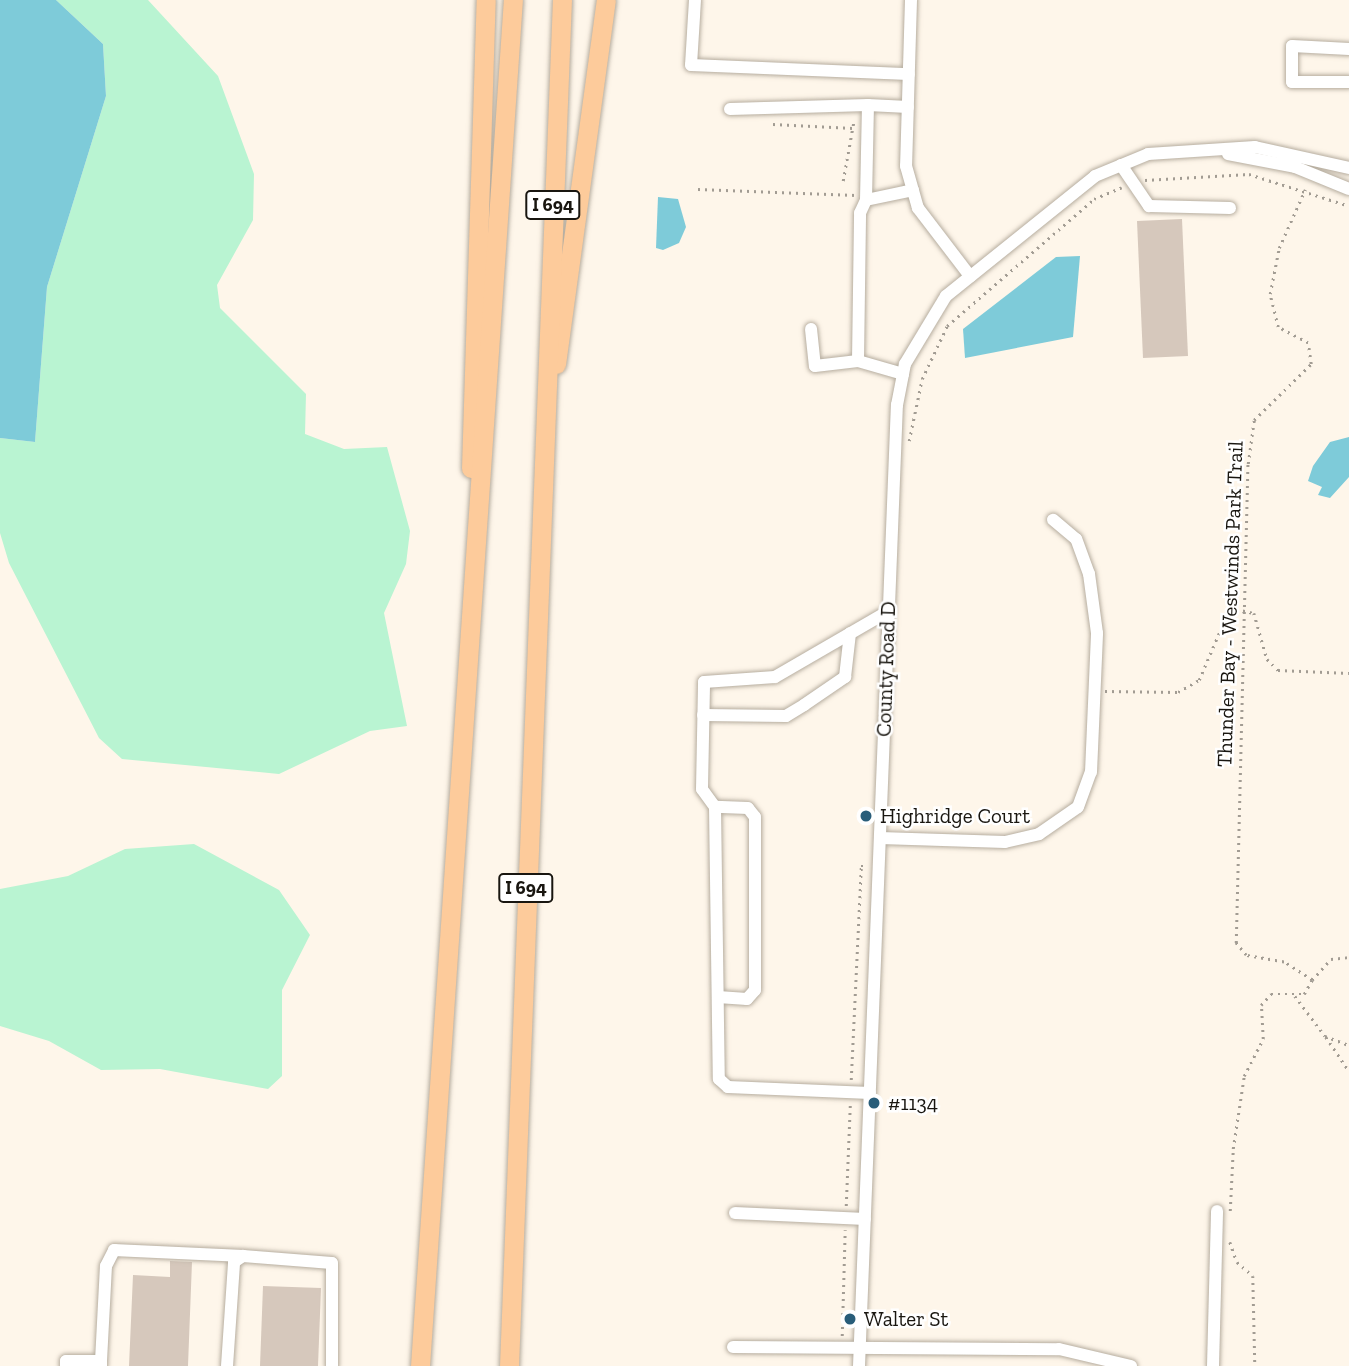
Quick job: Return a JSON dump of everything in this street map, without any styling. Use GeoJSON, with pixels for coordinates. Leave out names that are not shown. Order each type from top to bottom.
{"type":"FeatureCollection","features":[{"type":"Feature","properties":{"kind":"highway"},"geometry":{"type":"LineString","coordinates":[[465,753],[486,0]]}},
{"type":"Feature","properties":{"kind":"highway","name":"I 694"},"geometry":{"type":"LineString","coordinates":[[420,1366],[465,753],[513,0]]}},
{"type":"Feature","properties":{"kind":"highway","name":"I 694"},"geometry":{"type":"LineString","coordinates":[[509,1366],[562,0]]}},
{"type":"Feature","properties":{"kind":"highway"},"geometry":{"type":"LineString","coordinates":[[546,410],[565,321],[606,0]]}},
{"type":"Feature","properties":{"kind":"street"},"geometry":{"type":"LineString","coordinates":[[695,0],[691,65],[909,75]]}},
{"type":"Feature","properties":{"kind":"street"},"geometry":{"type":"LineString","coordinates":[[911,0],[906,166],[918,208],[970,276]]}},
{"type":"Feature","properties":{"kind":"street"},"geometry":{"type":"LineString","coordinates":[[1349,49],[1292,46],[1292,82],[1349,82]]}},
{"type":"Feature","properties":{"kind":"street"},"geometry":{"type":"LineString","coordinates":[[730,109],[868,105],[908,107]]}},
{"type":"Feature","properties":{"kind":"street"},"geometry":{"type":"LineString","coordinates":[[858,361],[860,213],[866,198],[868,105]]}},
{"type":"Feature","properties":{"kind":"street"},"geometry":{"type":"LineString","coordinates":[[1211,152],[1255,147],[1349,168]]}},
{"type":"Feature","properties":{"kind":"street"},"geometry":{"type":"LineString","coordinates":[[1211,152],[1295,167],[1349,189]]}},
{"type":"Feature","properties":{"kind":"street","name":"County Road D"},"geometry":{"type":"LineString","coordinates":[[859,1366],[889,611],[903,374],[922,329],[970,276],[1052,205],[1121,165],[1148,154],[1211,152]]}},
{"type":"Feature","properties":{"kind":"street"},"geometry":{"type":"LineString","coordinates":[[1121,165],[1149,206],[1230,208]]}},
{"type":"Feature","properties":{"kind":"street"},"geometry":{"type":"LineString","coordinates":[[866,198],[913,190]]}},
{"type":"Feature","properties":{"kind":"street"},"geometry":{"type":"LineString","coordinates":[[811,329],[815,366],[858,361],[903,374]]}},
{"type":"Feature","properties":{"kind":"street"},"geometry":{"type":"LineString","coordinates":[[880,838],[1006,842],[1049,827],[1078,807],[1091,772],[1097,691],[1089,574],[1076,539],[1053,520]]}},
{"type":"Feature","properties":{"kind":"street"},"geometry":{"type":"LineString","coordinates":[[870,1093],[728,1087],[719,1079],[715,807],[702,789],[704,682],[775,677],[889,611]]}},
{"type":"Feature","properties":{"kind":"street"},"geometry":{"type":"LineString","coordinates":[[703,715],[786,716],[845,677],[850,634]]}},
{"type":"Feature","properties":{"kind":"street"},"geometry":{"type":"LineString","coordinates":[[715,807],[748,808],[755,817],[755,990],[747,999],[718,997]]}},
{"type":"Feature","properties":{"kind":"street"},"geometry":{"type":"LineString","coordinates":[[736,1213],[865,1219]]}},
{"type":"Feature","properties":{"kind":"street"},"geometry":{"type":"LineString","coordinates":[[1212,1364],[1223,1213]]}},
{"type":"Feature","properties":{"kind":"street"},"geometry":{"type":"LineString","coordinates":[[66,1366],[66,1361],[101,1363],[106,1266],[114,1250],[332,1263],[332,1366]]}},
{"type":"Feature","properties":{"kind":"street"},"geometry":{"type":"LineString","coordinates":[[227,1366],[234,1262],[243,1256]]}},
{"type":"Feature","properties":{"kind":"street"},"geometry":{"type":"LineString","coordinates":[[733,1347],[860,1345],[1074,1350],[1131,1366]]}},
{"type":"Feature","properties":{"kind":"path"},"geometry":{"type":"LineString","coordinates":[[843,181],[854,120]]}},
{"type":"Feature","properties":{"kind":"path"},"geometry":{"type":"LineString","coordinates":[[773,124],[853,128]]}},
{"type":"Feature","properties":{"kind":"path"},"geometry":{"type":"LineString","coordinates":[[911,430],[930,357],[967,303],[1094,200],[1132,184],[1185,173],[1250,174],[1305,189],[1349,206]]}},
{"type":"Feature","properties":{"kind":"path"},"geometry":{"type":"LineString","coordinates":[[698,189],[866,198]]}},
{"type":"Feature","properties":{"kind":"path","name":"Thunder Bay - Westwinds Park Trail"},"geometry":{"type":"LineString","coordinates":[[1305,189],[1279,248],[1270,294],[1278,327],[1313,351],[1303,377],[1254,419],[1245,611],[1236,943],[1246,955],[1284,962],[1312,980]]}},
{"type":"Feature","properties":{"kind":"path"},"geometry":{"type":"LineString","coordinates":[[1097,691],[1168,693],[1188,687],[1203,673],[1228,613],[1245,611],[1254,613],[1267,659],[1278,670],[1349,673]]}},
{"type":"Feature","properties":{"kind":"path"},"geometry":{"type":"LineString","coordinates":[[1223,1213],[1244,1076],[1263,1039],[1261,1005],[1271,994],[1304,994],[1331,958],[1349,957]]}},
{"type":"Feature","properties":{"kind":"path"},"geometry":{"type":"LineString","coordinates":[[1294,995],[1349,1071]]}},
{"type":"Feature","properties":{"kind":"path"},"geometry":{"type":"LineString","coordinates":[[1325,1036],[1349,1045]]}},
{"type":"Feature","properties":{"kind":"path"},"geometry":{"type":"LineString","coordinates":[[1228,1234],[1237,1262],[1253,1276],[1255,1366]]}},
{"type":"Feature","properties":{"kind":"green space"},"geometry":{"type":"Polygon","coordinates":[[[56,0],[148,0],[218,76],[254,174],[253,220],[217,285],[220,308],[306,394],[305,434],[344,449],[387,447],[410,531],[406,564],[384,613],[407,726],[370,731],[279,774],[122,759],[99,738],[9,563],[0,533],[0,438],[35,442],[47,287],[106,96],[103,44],[56,0]]]}},
{"type":"Feature","properties":{"kind":"green space"},"geometry":{"type":"Polygon","coordinates":[[[194,844],[279,890],[310,935],[282,990],[282,1076],[268,1089],[160,1069],[101,1070],[49,1041],[0,1026],[0,889],[68,876],[125,849],[194,844]]]}},
{"type":"Feature","properties":{"kind":"water"},"geometry":{"type":"Polygon","coordinates":[[[0,0],[56,0],[103,44],[106,96],[47,287],[35,442],[0,438],[0,0]]]}},
{"type":"Feature","properties":{"kind":"water"},"geometry":{"type":"Polygon","coordinates":[[[658,197],[678,199],[686,227],[679,243],[663,250],[656,248],[658,197]]]}},
{"type":"Feature","properties":{"kind":"water"},"geometry":{"type":"Polygon","coordinates":[[[1080,256],[1073,337],[965,358],[963,329],[1056,257],[1080,256]]]}},
{"type":"Feature","properties":{"kind":"water"},"geometry":{"type":"Polygon","coordinates":[[[1349,437],[1349,477],[1330,498],[1318,495],[1322,487],[1308,481],[1313,466],[1330,442],[1349,437]]]}},
{"type":"Feature","properties":{"kind":"building"},"geometry":{"type":"Polygon","coordinates":[[[1182,219],[1188,356],[1143,358],[1137,221],[1182,219]]]}},
{"type":"Feature","properties":{"kind":"building"},"geometry":{"type":"Polygon","coordinates":[[[170,1261],[192,1262],[188,1366],[129,1366],[133,1275],[170,1277],[170,1261]]]}},
{"type":"Feature","properties":{"kind":"building"},"geometry":{"type":"Polygon","coordinates":[[[263,1286],[321,1288],[318,1366],[260,1366],[263,1286]]]}},
{"type":"Feature","properties":{"kind":"place","name":"Highridge Court"},"geometry":{"type":"Point","coordinates":[866,816]}},
{"type":"Feature","properties":{"kind":"place","name":"#1134"},"geometry":{"type":"Point","coordinates":[874,1103]}},
{"type":"Feature","properties":{"kind":"place","name":"Walter St"},"geometry":{"type":"Point","coordinates":[850,1319]}}]}
